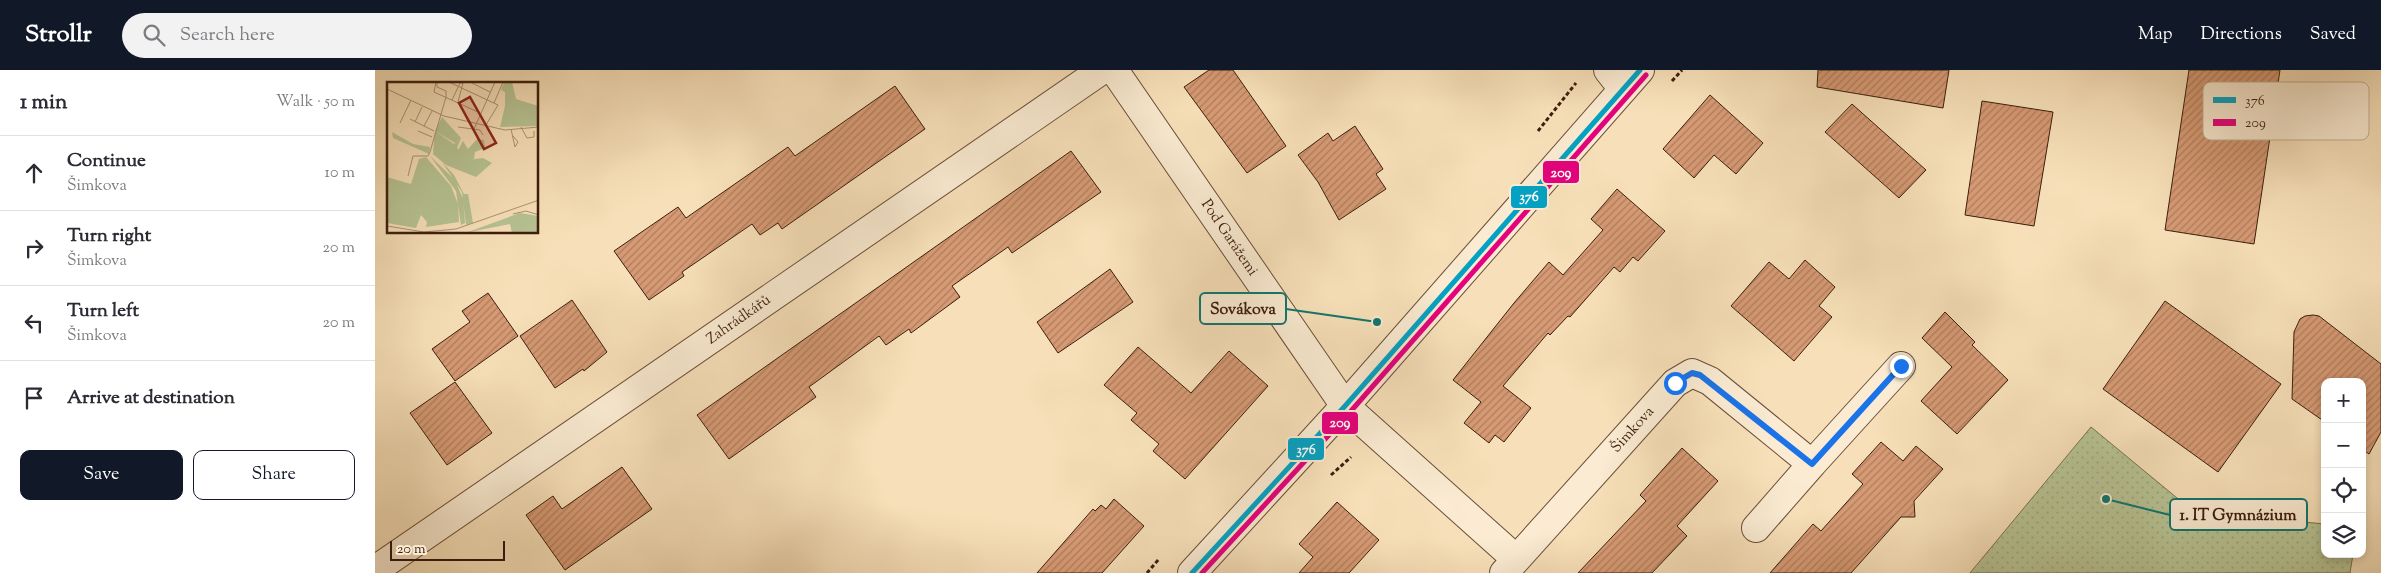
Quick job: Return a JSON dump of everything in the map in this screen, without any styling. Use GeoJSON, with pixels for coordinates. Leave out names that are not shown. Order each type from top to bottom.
{"type":"FeatureCollection","features":[{"type":"Feature","properties":{"kind":"street","name":"Zahrádkářů"},"geometry":{"type":"LineString","coordinates":[[375,570],[1102,70]]}},
{"type":"Feature","properties":{"kind":"street","name":"Pod Garážemi"},"geometry":{"type":"LineString","coordinates":[[1114,70],[1345,406]]}},
{"type":"Feature","properties":{"kind":"street"},"geometry":{"type":"LineString","coordinates":[[1192,573],[1345,406],[1624,76]]}},
{"type":"Feature","properties":{"kind":"street"},"geometry":{"type":"LineString","coordinates":[[1756,528],[1901,366]]}},
{"type":"Feature","properties":{"kind":"street","name":"Šimkova"},"geometry":{"type":"LineString","coordinates":[[1345,406],[1510,566],[1675,383],[1692,373],[1709,381],[1812,464]]}},
{"type":"Feature","properties":{"kind":"green space"},"geometry":{"type":"Polygon","coordinates":[[[2091,427],[2194,512],[2321,524],[2321,558],[2352,558],[2350,573],[1970,573],[2091,427]]]}},
{"type":"Feature","properties":{"kind":"building"},"geometry":{"type":"Polygon","coordinates":[[[1209,70],[1233,70],[1286,146],[1247,173],[1184,87],[1209,70]]]}},
{"type":"Feature","properties":{"kind":"building"},"geometry":{"type":"Polygon","coordinates":[[[1818,70],[1949,70],[1943,108],[1817,87],[1818,70]]]}},
{"type":"Feature","properties":{"kind":"building"},"geometry":{"type":"Polygon","coordinates":[[[2189,70],[2280,70],[2278,82],[2203,82],[2203,140],[2270,140],[2254,244],[2165,230],[2189,70]]]}},
{"type":"Feature","properties":{"kind":"building"},"geometry":{"type":"Polygon","coordinates":[[[895,86],[925,129],[782,229],[778,223],[760,235],[752,224],[682,272],[684,276],[649,300],[614,251],[678,207],[686,218],[788,147],[795,156],[895,86]]]}},
{"type":"Feature","properties":{"kind":"building"},"geometry":{"type":"Polygon","coordinates":[[[1710,95],[1763,143],[1736,174],[1714,155],[1694,178],[1663,149],[1710,95]]]}},
{"type":"Feature","properties":{"kind":"building"},"geometry":{"type":"Polygon","coordinates":[[[1982,101],[2053,112],[2034,226],[1965,215],[1982,101]]]}},
{"type":"Feature","properties":{"kind":"building"},"geometry":{"type":"Polygon","coordinates":[[[1852,104],[1926,170],[1899,198],[1825,132],[1852,104]]]}},
{"type":"Feature","properties":{"kind":"building"},"geometry":{"type":"Polygon","coordinates":[[[1355,126],[1383,169],[1376,174],[1386,189],[1339,220],[1318,182],[1298,155],[1328,133],[1333,141],[1355,126]]]}},
{"type":"Feature","properties":{"kind":"building"},"geometry":{"type":"Polygon","coordinates":[[[1071,151],[1101,192],[1012,253],[1008,247],[952,286],[960,297],[911,333],[909,329],[886,345],[879,336],[809,387],[816,397],[729,459],[697,415],[1071,151]]]}},
{"type":"Feature","properties":{"kind":"building"},"geometry":{"type":"Polygon","coordinates":[[[1617,189],[1665,231],[1638,261],[1633,257],[1620,272],[1614,267],[1570,317],[1568,316],[1550,335],[1548,333],[1503,386],[1531,408],[1504,442],[1495,435],[1489,443],[1464,423],[1481,402],[1453,380],[1549,262],[1563,275],[1603,230],[1591,219],[1617,189]]]}},
{"type":"Feature","properties":{"kind":"building"},"geometry":{"type":"Polygon","coordinates":[[[1805,260],[1835,287],[1819,306],[1832,317],[1794,361],[1731,306],[1769,262],[1789,279],[1805,260]]]}},
{"type":"Feature","properties":{"kind":"building"},"geometry":{"type":"Polygon","coordinates":[[[1110,269],[1133,302],[1058,353],[1037,322],[1110,269]]]}},
{"type":"Feature","properties":{"kind":"building"},"geometry":{"type":"Polygon","coordinates":[[[488,293],[518,336],[455,381],[432,349],[470,322],[462,311],[488,293]]]}},
{"type":"Feature","properties":{"kind":"building"},"geometry":{"type":"Polygon","coordinates":[[[572,300],[607,352],[584,371],[583,369],[555,388],[520,336],[572,300]]]}},
{"type":"Feature","properties":{"kind":"building"},"geometry":{"type":"Polygon","coordinates":[[[2165,301],[2281,384],[2218,472],[2103,389],[2165,301]]]}},
{"type":"Feature","properties":{"kind":"building"},"geometry":{"type":"Polygon","coordinates":[[[1945,312],[1975,342],[1972,345],[2008,380],[1957,434],[1921,401],[1952,367],[1922,338],[1945,312]]]}},
{"type":"Feature","properties":{"kind":"building"},"geometry":{"type":"Polygon","coordinates":[[[2305,316],[2319,316],[2381,364],[2381,432],[2369,454],[2366,452],[2366,378],[2321,378],[2321,419],[2292,399],[2294,332],[2300,319],[2305,316]]]}},
{"type":"Feature","properties":{"kind":"building"},"geometry":{"type":"Polygon","coordinates":[[[1138,347],[1191,393],[1229,351],[1268,386],[1185,479],[1153,451],[1159,444],[1131,420],[1137,413],[1104,385],[1138,347]]]}},
{"type":"Feature","properties":{"kind":"building"},"geometry":{"type":"Polygon","coordinates":[[[455,382],[492,433],[447,465],[410,413],[455,382]]]}},
{"type":"Feature","properties":{"kind":"building"},"geometry":{"type":"Polygon","coordinates":[[[1881,442],[1903,461],[1916,446],[1943,469],[1914,501],[1915,517],[1901,517],[1851,573],[1770,573],[1813,524],[1821,531],[1863,484],[1852,474],[1881,442]]]}},
{"type":"Feature","properties":{"kind":"building"},"geometry":{"type":"Polygon","coordinates":[[[1682,448],[1718,481],[1677,526],[1687,536],[1652,573],[1578,573],[1646,501],[1640,495],[1682,448]]]}},
{"type":"Feature","properties":{"kind":"building"},"geometry":{"type":"Polygon","coordinates":[[[622,467],[652,509],[565,570],[526,515],[553,496],[562,509],[622,467]]]}},
{"type":"Feature","properties":{"kind":"building"},"geometry":{"type":"Polygon","coordinates":[[[1114,499],[1144,526],[1102,573],[1037,573],[1093,509],[1095,511],[1101,505],[1106,509],[1114,499]]]}},
{"type":"Feature","properties":{"kind":"building"},"geometry":{"type":"Polygon","coordinates":[[[1337,502],[1379,540],[1349,573],[1299,573],[1313,557],[1299,544],[1337,502]]]}},
{"type":"Feature","properties":{"kind":"transit line","name":"376"},"geometry":{"type":"LineString","coordinates":[[1192,573],[1345,406],[1640,70]]}},
{"type":"Feature","properties":{"kind":"transit line","name":"209"},"geometry":{"type":"LineString","coordinates":[[1202,573],[1351,411],[1646,75]]}},
{"type":"Feature","properties":{"kind":"place","name":"Sovákova"},"geometry":{"type":"Point","coordinates":[1377,322]}},
{"type":"Feature","properties":{"kind":"place","name":"1. IT Gymnázium"},"geometry":{"type":"Point","coordinates":[2106,499]}},
{"type":"Feature","properties":{"kind":"route"},"geometry":{"type":"LineString","coordinates":[[1675,383],[1692,373],[1700,375],[1812,464],[1901,366]]}}]}
